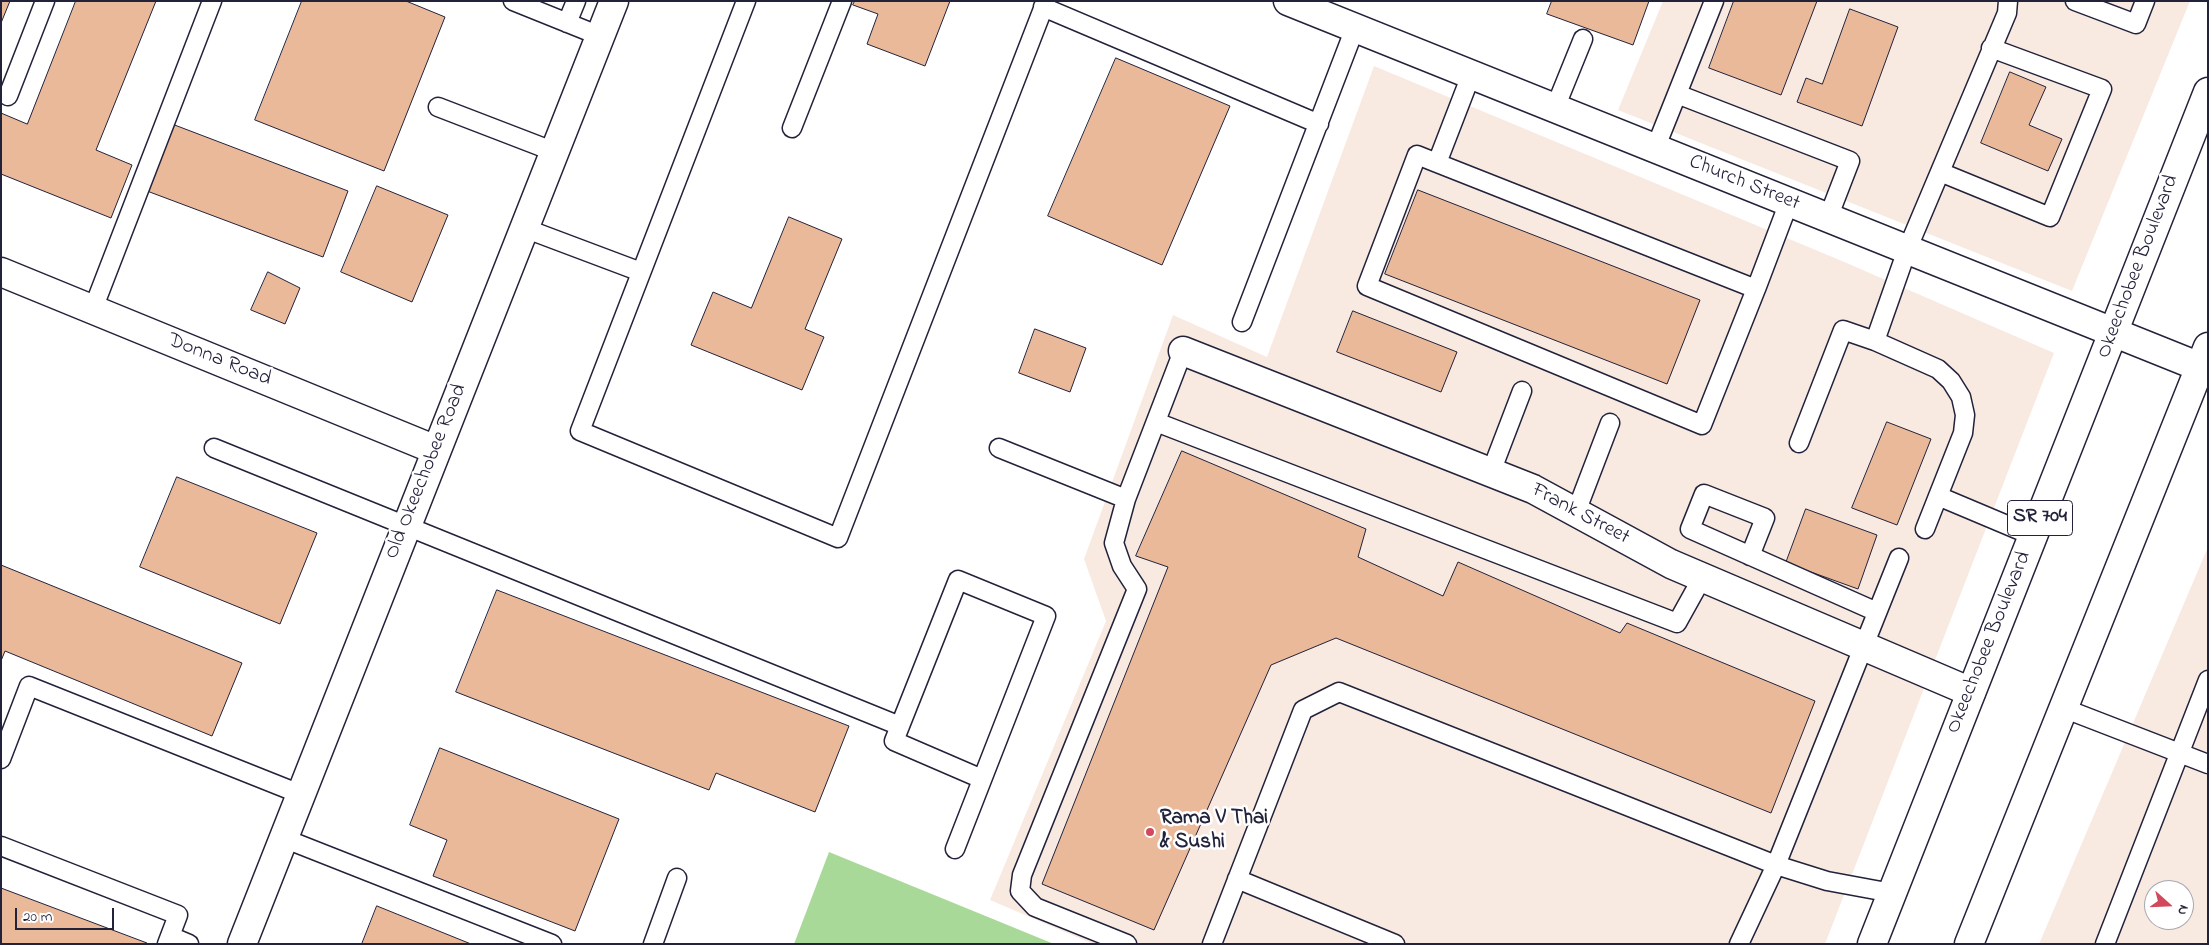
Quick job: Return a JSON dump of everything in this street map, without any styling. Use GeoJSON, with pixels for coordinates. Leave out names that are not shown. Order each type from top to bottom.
{"type":"FeatureCollection","features":[{"type":"Feature","properties":{"kind":"street","name":"Old Okeechobee Road"},"geometry":{"type":"LineString","coordinates":[[242,944],[405,526],[614,1]]}},
{"type":"Feature","properties":{"kind":"street","name":"Church Street"},"geometry":{"type":"LineString","coordinates":[[1288,1],[2114,332],[2205,361]]}},
{"type":"Feature","properties":{"kind":"street","name":"Okeechobee Boulevard"},"geometry":{"type":"LineString","coordinates":[[1872,944],[2208,92]]}},
{"type":"Feature","properties":{"kind":"street","name":"Donna Road"},"geometry":{"type":"LineString","coordinates":[[1,272],[436,450]]}},
{"type":"Feature","properties":{"kind":"street","name":"Frank Street"},"geometry":{"type":"LineString","coordinates":[[1183,350],[1533,489],[1671,564],[1971,692]]}},
{"type":"Feature","properties":{"kind":"street"},"geometry":{"type":"LineString","coordinates":[[1969,944],[2205,361]]}},
{"type":"Feature","properties":{"kind":"street"},"geometry":{"type":"LineString","coordinates":[[1887,944],[1892,893]]}},
{"type":"Feature","properties":{"kind":"lane"},"geometry":{"type":"LineString","coordinates":[[8,96],[45,1]]}},
{"type":"Feature","properties":{"kind":"lane"},"geometry":{"type":"LineString","coordinates":[[92,309],[212,1]]}},
{"type":"Feature","properties":{"kind":"lane"},"geometry":{"type":"LineString","coordinates":[[513,1],[600,36]]}},
{"type":"Feature","properties":{"kind":"lane"},"geometry":{"type":"LineString","coordinates":[[567,23],[576,1]]}},
{"type":"Feature","properties":{"kind":"lane"},"geometry":{"type":"LineString","coordinates":[[746,1],[580,431],[838,538],[1044,4],[1319,124]]}},
{"type":"Feature","properties":{"kind":"lane"},"geometry":{"type":"LineString","coordinates":[[792,128],[842,1]]}},
{"type":"Feature","properties":{"kind":"lane"},"geometry":{"type":"LineString","coordinates":[[1655,149],[1714,1]]}},
{"type":"Feature","properties":{"kind":"lane"},"geometry":{"type":"LineString","coordinates":[[1875,341],[1907,250],[2006,13],[2008,1]]}},
{"type":"Feature","properties":{"kind":"lane"},"geometry":{"type":"LineString","coordinates":[[2075,1],[2136,24],[2145,1]]}},
{"type":"Feature","properties":{"kind":"lane"},"geometry":{"type":"LineString","coordinates":[[1242,322],[1355,28]]}},
{"type":"Feature","properties":{"kind":"lane"},"geometry":{"type":"LineString","coordinates":[[1555,108],[1583,39]]}},
{"type":"Feature","properties":{"kind":"lane"},"geometry":{"type":"LineString","coordinates":[[1940,172],[2050,217],[2102,89],[1991,48]]}},
{"type":"Feature","properties":{"kind":"lane"},"geometry":{"type":"LineString","coordinates":[[1437,163],[1471,75]]}},
{"type":"Feature","properties":{"kind":"lane"},"geometry":{"type":"LineString","coordinates":[[1676,94],[1850,161],[1828,218]]}},
{"type":"Feature","properties":{"kind":"lane"},"geometry":{"type":"LineString","coordinates":[[438,107],[555,152]]}},
{"type":"Feature","properties":{"kind":"lane"},"geometry":{"type":"LineString","coordinates":[[1756,288],[1417,155],[1367,286],[1702,425],[1756,288],[1789,202]]}},
{"type":"Feature","properties":{"kind":"lane"},"geometry":{"type":"LineString","coordinates":[[524,228],[641,272]]}},
{"type":"Feature","properties":{"kind":"lane"},"geometry":{"type":"LineString","coordinates":[[1799,443],[1843,330],[1875,341],[1938,369],[1951,382],[1961,397],[1965,415],[1963,433],[1925,529]]}},
{"type":"Feature","properties":{"kind":"lane"},"geometry":{"type":"LineString","coordinates":[[1126,944],[1035,907],[1020,891],[1022,875],[1137,589],[1122,566],[1114,543],[1126,499],[1183,350]]}},
{"type":"Feature","properties":{"kind":"lane"},"geometry":{"type":"LineString","coordinates":[[1491,472],[1522,391]]}},
{"type":"Feature","properties":{"kind":"lane"},"geometry":{"type":"LineString","coordinates":[[1156,422],[1677,623],[1702,578]]}},
{"type":"Feature","properties":{"kind":"lane"},"geometry":{"type":"LineString","coordinates":[[1576,512],[1610,423]]}},
{"type":"Feature","properties":{"kind":"lane"},"geometry":{"type":"LineString","coordinates":[[214,448],[900,726]]}},
{"type":"Feature","properties":{"kind":"lane"},"geometry":{"type":"LineString","coordinates":[[999,448],[1126,499]]}},
{"type":"Feature","properties":{"kind":"lane"},"geometry":{"type":"LineString","coordinates":[[1938,496],[2033,536]]}},
{"type":"Feature","properties":{"kind":"lane"},"geometry":{"type":"LineString","coordinates":[[1750,556],[1877,612]]}},
{"type":"Feature","properties":{"kind":"lane"},"geometry":{"type":"LineString","coordinates":[[1740,944],[1776,865],[1899,558]]}},
{"type":"Feature","properties":{"kind":"lane"},"geometry":{"type":"LineString","coordinates":[[955,849],[1046,616],[958,580],[894,741],[982,779]]}},
{"type":"Feature","properties":{"kind":"lane"},"geometry":{"type":"LineString","coordinates":[[2105,944],[2208,680]]}},
{"type":"Feature","properties":{"kind":"lane"},"geometry":{"type":"LineString","coordinates":[[1,760],[29,686],[300,794]]}},
{"type":"Feature","properties":{"kind":"lane"},"geometry":{"type":"LineString","coordinates":[[1212,944],[1303,710],[1339,692],[1776,865],[1827,881],[1892,893]]}},
{"type":"Feature","properties":{"kind":"lane"},"geometry":{"type":"LineString","coordinates":[[2063,708],[2208,764]]}},
{"type":"Feature","properties":{"kind":"lane"},"geometry":{"type":"LineString","coordinates":[[283,838],[552,944]]}},
{"type":"Feature","properties":{"kind":"lane"},"geometry":{"type":"LineString","coordinates":[[1,846],[178,915],[168,940],[189,944]]}},
{"type":"Feature","properties":{"kind":"lane"},"geometry":{"type":"LineString","coordinates":[[653,944],[677,878]]}},
{"type":"Feature","properties":{"kind":"lane"},"geometry":{"type":"LineString","coordinates":[[1238,879],[1395,944]]}},
{"type":"Feature","properties":{"kind":"shaded area"},"geometry":{"type":"Polygon","coordinates":[[[1663,1],[2190,1],[2072,291],[1618,110],[1663,1]]]}},
{"type":"Feature","properties":{"kind":"shaded area"},"geometry":{"type":"Polygon","coordinates":[[[1374,66],[1842,261],[2054,353],[1825,944],[1093,944],[990,900],[1106,621],[1084,559],[1173,315],[1267,357],[1374,66]]]}},
{"type":"Feature","properties":{"kind":"shaded area"},"geometry":{"type":"Polygon","coordinates":[[[2208,547],[2208,944],[2039,944],[2208,547]]]}},
{"type":"Feature","properties":{"kind":"green space"},"geometry":{"type":"Polygon","coordinates":[[[829,852],[1054,944],[794,944],[829,852]]]}},
{"type":"Feature","properties":{"kind":"building"},"geometry":{"type":"Polygon","coordinates":[[[1,1],[10,1],[1,23],[1,1]]]}},
{"type":"Feature","properties":{"kind":"building"},"geometry":{"type":"Polygon","coordinates":[[[76,1],[156,1],[96,150],[132,165],[111,218],[1,174],[1,113],[27,124],[76,1]]]}},
{"type":"Feature","properties":{"kind":"building"},"geometry":{"type":"Polygon","coordinates":[[[302,1],[406,1],[445,17],[384,171],[255,120],[302,1]]]}},
{"type":"Feature","properties":{"kind":"building"},"geometry":{"type":"Polygon","coordinates":[[[855,1],[950,1],[925,66],[867,44],[878,14],[853,5],[855,1]]]}},
{"type":"Feature","properties":{"kind":"building"},"geometry":{"type":"Polygon","coordinates":[[[1552,1],[1649,1],[1633,45],[1547,14],[1552,1]]]}},
{"type":"Feature","properties":{"kind":"building"},"geometry":{"type":"Polygon","coordinates":[[[1734,1],[1817,1],[1781,95],[1709,68],[1734,1]]]}},
{"type":"Feature","properties":{"kind":"building"},"geometry":{"type":"Polygon","coordinates":[[[1850,9],[1898,27],[1862,126],[1797,102],[1806,78],[1822,84],[1850,9]]]}},
{"type":"Feature","properties":{"kind":"building"},"geometry":{"type":"Polygon","coordinates":[[[1116,58],[1230,106],[1162,265],[1048,216],[1116,58]]]}},
{"type":"Feature","properties":{"kind":"building"},"geometry":{"type":"Polygon","coordinates":[[[2010,72],[2046,87],[2029,125],[2062,139],[2048,171],[1981,143],[2010,72]]]}},
{"type":"Feature","properties":{"kind":"building"},"geometry":{"type":"Polygon","coordinates":[[[172,124],[348,191],[323,257],[147,191],[172,124]]]}},
{"type":"Feature","properties":{"kind":"building"},"geometry":{"type":"Polygon","coordinates":[[[377,186],[448,215],[412,302],[341,272],[377,186]]]}},
{"type":"Feature","properties":{"kind":"building"},"geometry":{"type":"Polygon","coordinates":[[[1418,190],[1700,300],[1667,384],[1385,274],[1418,190]]]}},
{"type":"Feature","properties":{"kind":"building"},"geometry":{"type":"Polygon","coordinates":[[[789,217],[842,239],[805,329],[824,337],[802,390],[691,345],[713,292],[751,308],[789,217]]]}},
{"type":"Feature","properties":{"kind":"building"},"geometry":{"type":"Polygon","coordinates":[[[268,272],[300,288],[285,324],[251,310],[268,272]]]}},
{"type":"Feature","properties":{"kind":"building"},"geometry":{"type":"Polygon","coordinates":[[[1353,311],[1457,352],[1441,392],[1337,352],[1353,311]]]}},
{"type":"Feature","properties":{"kind":"building"},"geometry":{"type":"Polygon","coordinates":[[[1035,329],[1086,348],[1070,392],[1019,373],[1035,329]]]}},
{"type":"Feature","properties":{"kind":"building"},"geometry":{"type":"Polygon","coordinates":[[[1887,422],[1931,439],[1897,525],[1852,508],[1887,422]]]}},
{"type":"Feature","properties":{"kind":"building"},"geometry":{"type":"Polygon","coordinates":[[[1182,451],[1366,529],[1358,557],[1443,596],[1458,562],[1620,633],[1627,623],[1815,701],[1771,813],[1336,638],[1271,665],[1154,930],[1042,884],[1168,567],[1136,556],[1182,451]]]}},
{"type":"Feature","properties":{"kind":"building"},"geometry":{"type":"Polygon","coordinates":[[[177,477],[317,533],[280,624],[140,567],[177,477]]]}},
{"type":"Feature","properties":{"kind":"building"},"geometry":{"type":"Polygon","coordinates":[[[1806,509],[1877,535],[1858,589],[1786,563],[1806,509]]]}},
{"type":"Feature","properties":{"kind":"building"},"geometry":{"type":"Polygon","coordinates":[[[1,565],[242,663],[212,736],[5,651],[1,661],[1,565]]]}},
{"type":"Feature","properties":{"kind":"building"},"geometry":{"type":"Polygon","coordinates":[[[497,590],[849,726],[815,812],[716,773],[709,790],[456,692],[497,590]]]}},
{"type":"Feature","properties":{"kind":"building"},"geometry":{"type":"Polygon","coordinates":[[[440,748],[619,819],[575,931],[433,876],[447,840],[410,825],[440,748]]]}},
{"type":"Feature","properties":{"kind":"building"},"geometry":{"type":"Polygon","coordinates":[[[1,888],[147,943],[147,944],[1,944],[1,888]]]}},
{"type":"Feature","properties":{"kind":"building"},"geometry":{"type":"Polygon","coordinates":[[[377,906],[471,944],[362,944],[377,906]]]}},
{"type":"Feature","properties":{"kind":"place","name":"Rama V Thai & Sushi"},"geometry":{"type":"Point","coordinates":[1150,832]}}]}
